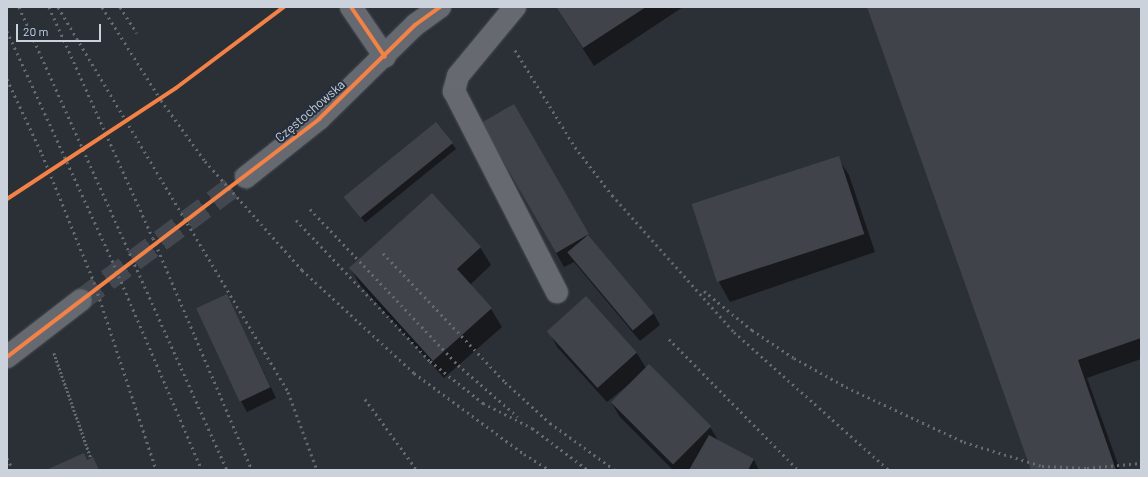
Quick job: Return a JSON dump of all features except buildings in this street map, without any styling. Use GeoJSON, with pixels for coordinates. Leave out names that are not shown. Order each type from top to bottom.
{"type":"FeatureCollection","features":[{"type":"Feature","properties":{"kind":"street"},"geometry":{"type":"LineString","coordinates":[[351,7],[385,57]]}},
{"type":"Feature","properties":{"kind":"street","name":"Częstochowska"},"geometry":{"type":"LineString","coordinates":[[246,177],[319,119],[385,57],[419,16],[440,7]]}},
{"type":"Feature","properties":{"kind":"street"},"geometry":{"type":"LineString","coordinates":[[515,7],[458,76],[454,91],[557,292]]}},
{"type":"Feature","properties":{"kind":"street"},"geometry":{"type":"LineString","coordinates":[[7,357],[81,300]]}},
{"type":"Feature","properties":{"kind":"path"},"geometry":{"type":"LineString","coordinates":[[52,350],[91,458]]}},
{"type":"Feature","properties":{"kind":"tunnel"},"geometry":{"type":"LineString","coordinates":[[81,300],[246,177]]}},
{"type":"Feature","properties":{"kind":"railway"},"geometry":{"type":"LineString","coordinates":[[19,7],[227,470]]}},
{"type":"Feature","properties":{"kind":"railway"},"geometry":{"type":"LineString","coordinates":[[49,7],[153,238],[252,470]]}},
{"type":"Feature","properties":{"kind":"railway"},"geometry":{"type":"LineString","coordinates":[[58,7],[288,392],[317,470]]}},
{"type":"Feature","properties":{"kind":"railway"},"geometry":{"type":"LineString","coordinates":[[102,7],[161,100],[205,161],[302,270],[414,373],[524,454],[550,470]]}},
{"type":"Feature","properties":{"kind":"railway"},"geometry":{"type":"LineString","coordinates":[[120,7],[137,33]]}},
{"type":"Feature","properties":{"kind":"railway"},"geometry":{"type":"LineString","coordinates":[[7,31],[114,265],[202,470]]}},
{"type":"Feature","properties":{"kind":"railway"},"geometry":{"type":"LineString","coordinates":[[515,50],[575,147],[612,195],[734,332],[889,470]]}},
{"type":"Feature","properties":{"kind":"railway"},"geometry":{"type":"LineString","coordinates":[[7,79],[42,154],[94,282],[156,470]]}},
{"type":"Feature","properties":{"kind":"railway"},"geometry":{"type":"LineString","coordinates":[[310,209],[458,365],[518,417]]}},
{"type":"Feature","properties":{"kind":"railway"},"geometry":{"type":"LineString","coordinates":[[296,220],[430,361],[483,403],[532,428],[588,470]]}},
{"type":"Feature","properties":{"kind":"railway"},"geometry":{"type":"LineString","coordinates":[[383,253],[505,382],[550,423],[615,470]]}},
{"type":"Feature","properties":{"kind":"railway"},"geometry":{"type":"LineString","coordinates":[[704,291],[752,330],[794,358],[846,387],[964,442],[1042,466],[1087,468],[1141,463]]}},
{"type":"Feature","properties":{"kind":"railway"},"geometry":{"type":"LineString","coordinates":[[669,339],[798,470]]}},
{"type":"Feature","properties":{"kind":"railway"},"geometry":{"type":"LineString","coordinates":[[365,399],[417,470]]}},
{"type":"Feature","properties":{"kind":"railway"},"geometry":{"type":"LineString","coordinates":[[7,458],[13,470]]}},
{"type":"Feature","properties":{"kind":"cycle path"},"geometry":{"type":"LineString","coordinates":[[7,199],[176,88],[284,7]]}},
{"type":"Feature","properties":{"kind":"cycle path"},"geometry":{"type":"LineString","coordinates":[[351,7],[385,57]]}},
{"type":"Feature","properties":{"kind":"cycle path"},"geometry":{"type":"LineString","coordinates":[[7,357],[319,119],[415,25],[440,7]]}}]}
